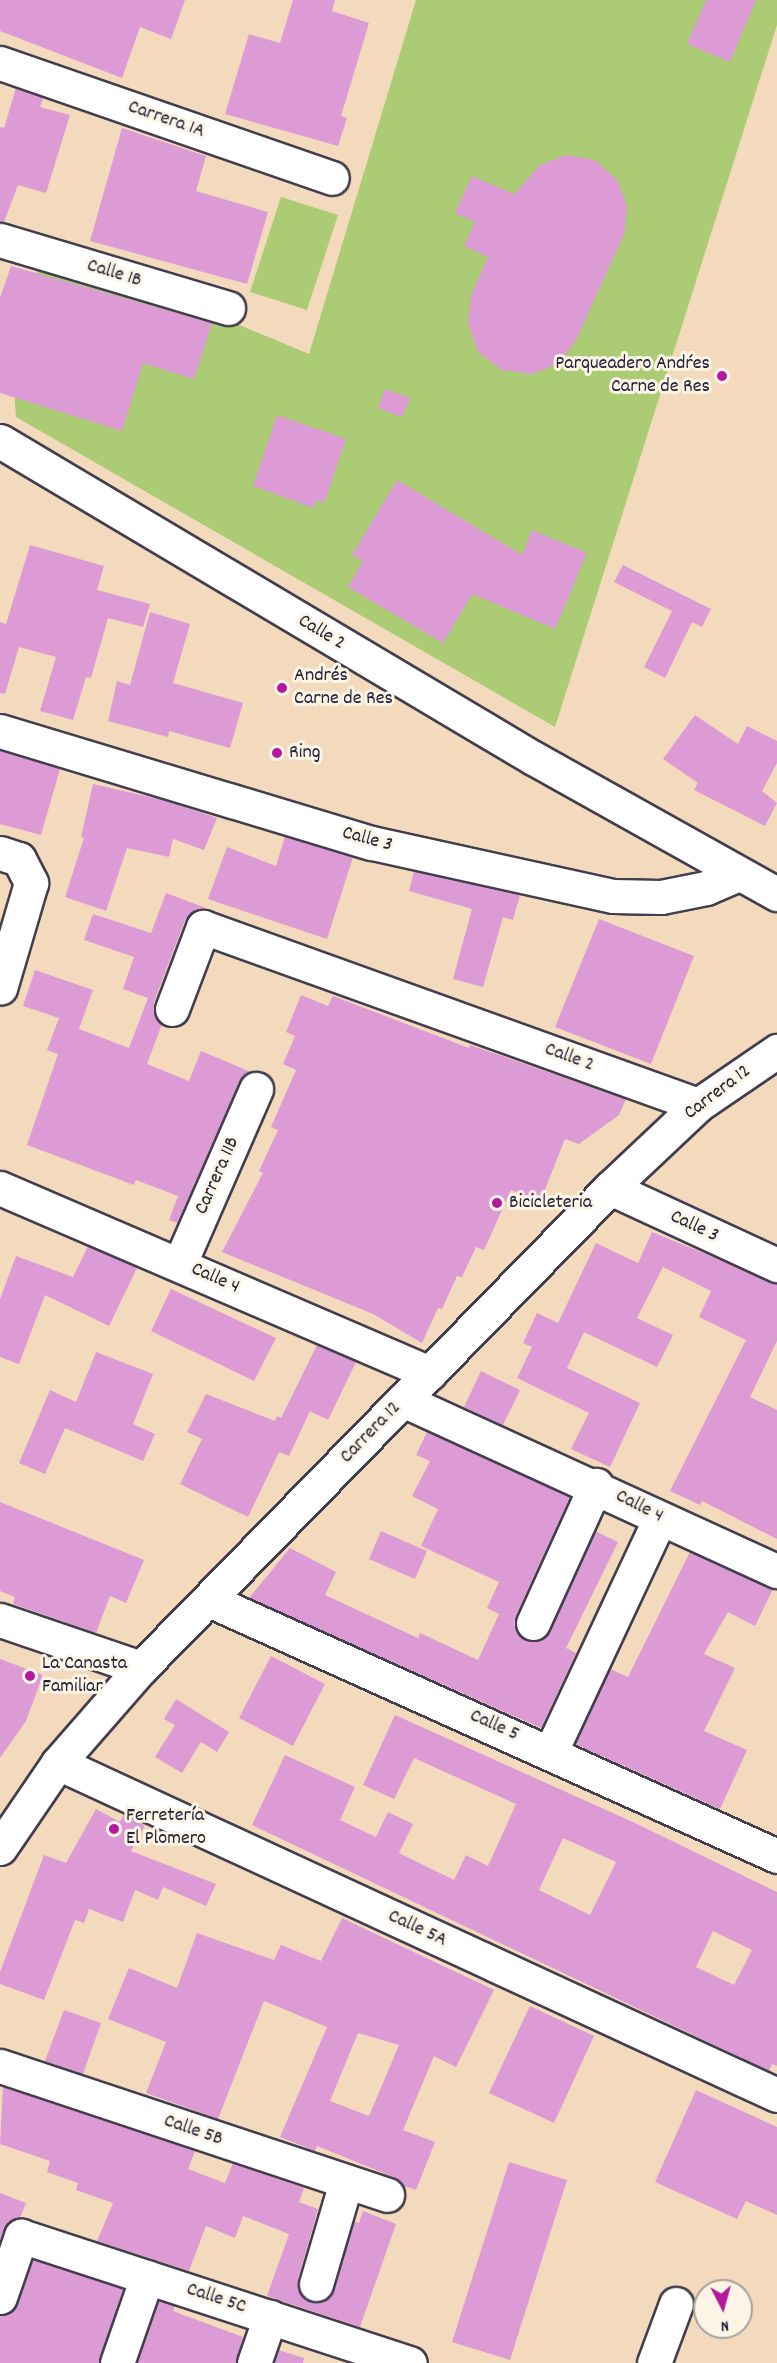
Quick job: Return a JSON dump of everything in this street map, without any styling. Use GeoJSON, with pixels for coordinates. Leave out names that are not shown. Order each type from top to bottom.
{"type":"FeatureCollection","features":[{"type":"Feature","properties":{"kind":"street","name":"Carrera 1A"},"geometry":{"type":"LineString","coordinates":[[0,63],[333,178]]}},
{"type":"Feature","properties":{"kind":"street","name":"Calle 1B"},"geometry":{"type":"LineString","coordinates":[[0,240],[228,309]]}},
{"type":"Feature","properties":{"kind":"street","name":"Calle 2"},"geometry":{"type":"LineString","coordinates":[[0,441],[535,759],[777,894]]}},
{"type":"Feature","properties":{"kind":"street","name":"Calle 3"},"geometry":{"type":"LineString","coordinates":[[0,731],[372,843],[613,896],[661,897],[706,888],[740,874]]}},
{"type":"Feature","properties":{"kind":"street"},"geometry":{"type":"LineString","coordinates":[[0,988],[31,883],[9,856]]}},
{"type":"Feature","properties":{"kind":"street","name":"Calle 2"},"geometry":{"type":"LineString","coordinates":[[172,1009],[203,927],[698,1105]]}},
{"type":"Feature","properties":{"kind":"street","name":"Carrera 12"},"geometry":{"type":"LineString","coordinates":[[0,1848],[58,1763],[141,1668],[210,1600],[610,1188],[698,1105],[777,1051]]}},
{"type":"Feature","properties":{"kind":"street","name":"Carrera 11B"},"geometry":{"type":"LineString","coordinates":[[180,1263],[256,1089]]}},
{"type":"Feature","properties":{"kind":"street","name":"Calle 4"},"geometry":{"type":"LineString","coordinates":[[0,1188],[180,1263],[430,1372]]}},
{"type":"Feature","properties":{"kind":"street","name":"Calle 3"},"geometry":{"type":"LineString","coordinates":[[610,1188],[777,1265]]}},
{"type":"Feature","properties":{"kind":"street","name":"Calle 4"},"geometry":{"type":"LineString","coordinates":[[403,1400],[596,1485],[660,1518],[777,1571]]}},
{"type":"Feature","properties":{"kind":"street"},"geometry":{"type":"LineString","coordinates":[[533,1623],[596,1485]]}},
{"type":"Feature","properties":{"kind":"street"},"geometry":{"type":"LineString","coordinates":[[551,1751],[660,1518]]}},
{"type":"Feature","properties":{"kind":"street","name":"Calle 5"},"geometry":{"type":"LineString","coordinates":[[210,1600],[551,1751],[777,1856]]}},
{"type":"Feature","properties":{"kind":"street"},"geometry":{"type":"LineString","coordinates":[[0,1620],[141,1668]]}},
{"type":"Feature","properties":{"kind":"street","name":"Calle 5A"},"geometry":{"type":"LineString","coordinates":[[58,1763],[777,2095]]}},
{"type":"Feature","properties":{"kind":"street","name":"Calle 5B"},"geometry":{"type":"LineString","coordinates":[[0,2066],[387,2195]]}},
{"type":"Feature","properties":{"kind":"street"},"geometry":{"type":"LineString","coordinates":[[316,2284],[346,2182]]}},
{"type":"Feature","properties":{"kind":"street","name":"Calle 5C"},"geometry":{"type":"LineString","coordinates":[[0,2297],[21,2236],[270,2317],[377,2358],[410,2363]]}},
{"type":"Feature","properties":{"kind":"street"},"geometry":{"type":"LineString","coordinates":[[117,2363],[147,2277]]}},
{"type":"Feature","properties":{"kind":"street"},"geometry":{"type":"LineString","coordinates":[[654,2363],[676,2304]]}},
{"type":"Feature","properties":{"kind":"street"},"geometry":{"type":"LineString","coordinates":[[254,2363],[270,2317]]}},
{"type":"Feature","properties":{"kind":"green space","name":"Andrés Carne de Res"},"geometry":{"type":"Polygon","coordinates":[[[416,0],[777,0],[777,25],[555,727],[16,417],[14,390],[28,336],[38,261],[225,319],[309,354],[416,0]]]}},
{"type":"Feature","properties":{"kind":"green space"},"geometry":{"type":"Polygon","coordinates":[[[281,197],[338,215],[307,310],[250,292],[281,197]]]}},
{"type":"Feature","properties":{"kind":"building"},"geometry":{"type":"Polygon","coordinates":[[[0,0],[185,0],[171,39],[140,27],[122,78],[0,31],[0,0]]]}},
{"type":"Feature","properties":{"kind":"building"},"geometry":{"type":"Polygon","coordinates":[[[293,0],[335,0],[332,11],[369,23],[341,116],[347,118],[338,146],[225,114],[249,34],[280,43],[293,0]]]}},
{"type":"Feature","properties":{"kind":"building"},"geometry":{"type":"Polygon","coordinates":[[[706,0],[756,0],[730,62],[687,44],[706,0]]]}},
{"type":"Feature","properties":{"kind":"building"},"geometry":{"type":"Polygon","coordinates":[[[16,88],[43,98],[40,107],[70,115],[46,193],[18,185],[4,222],[0,222],[0,127],[4,128],[16,88]]]}},
{"type":"Feature","properties":{"kind":"building"},"geometry":{"type":"Polygon","coordinates":[[[122,128],[206,156],[196,191],[268,212],[247,284],[90,241],[122,128]]]}},
{"type":"Feature","properties":{"kind":"building"},"geometry":{"type":"Polygon","coordinates":[[[566,155],[595,160],[617,180],[627,206],[624,234],[577,338],[559,364],[531,374],[502,370],[478,352],[468,323],[471,295],[488,257],[464,246],[475,222],[455,213],[472,176],[514,194],[540,165],[566,155]]]}},
{"type":"Feature","properties":{"kind":"building"},"geometry":{"type":"Polygon","coordinates":[[[11,266],[212,323],[194,379],[143,363],[122,431],[0,393],[0,298],[11,266]]]}},
{"type":"Feature","properties":{"kind":"building"},"geometry":{"type":"Polygon","coordinates":[[[385,389],[410,398],[402,417],[378,408],[385,389]]]}},
{"type":"Feature","properties":{"kind":"building"},"geometry":{"type":"Polygon","coordinates":[[[277,415],[346,439],[324,503],[316,500],[313,508],[253,486],[277,415]]]}},
{"type":"Feature","properties":{"kind":"building"},"geometry":{"type":"Polygon","coordinates":[[[397,480],[522,555],[532,530],[587,553],[555,629],[472,594],[443,643],[348,587],[363,561],[352,555],[397,480]]]}},
{"type":"Feature","properties":{"kind":"building"},"geometry":{"type":"Polygon","coordinates":[[[30,545],[104,566],[97,590],[150,604],[143,627],[108,618],[91,678],[86,677],[73,720],[40,711],[56,657],[19,647],[5,694],[0,693],[0,622],[6,624],[30,545]]]}},
{"type":"Feature","properties":{"kind":"building"},"geometry":{"type":"Polygon","coordinates":[[[623,565],[711,609],[702,627],[692,622],[665,678],[644,667],[672,611],[614,582],[623,565]]]}},
{"type":"Feature","properties":{"kind":"building"},"geometry":{"type":"Polygon","coordinates":[[[150,612],[190,624],[173,683],[243,703],[230,748],[169,731],[168,737],[108,721],[117,681],[130,685],[150,612]]]}},
{"type":"Feature","properties":{"kind":"building"},"geometry":{"type":"Polygon","coordinates":[[[695,715],[738,744],[747,726],[777,741],[777,763],[762,791],[777,803],[765,826],[694,790],[698,783],[663,759],[695,715]]]}},
{"type":"Feature","properties":{"kind":"building"},"geometry":{"type":"Polygon","coordinates":[[[0,751],[60,769],[41,835],[0,824],[0,751]]]}},
{"type":"Feature","properties":{"kind":"building"},"geometry":{"type":"Polygon","coordinates":[[[93,784],[167,801],[217,818],[204,850],[173,839],[169,857],[127,848],[106,911],[65,897],[84,838],[81,837],[93,784]]]}},
{"type":"Feature","properties":{"kind":"building"},"geometry":{"type":"Polygon","coordinates":[[[285,836],[353,857],[327,939],[208,899],[227,847],[276,866],[285,836]]]}},
{"type":"Feature","properties":{"kind":"building"},"geometry":{"type":"Polygon","coordinates":[[[414,871],[520,895],[513,920],[503,917],[483,987],[453,979],[472,909],[409,891],[414,871]]]}},
{"type":"Feature","properties":{"kind":"building"},"geometry":{"type":"Polygon","coordinates":[[[166,893],[206,908],[192,912],[185,920],[154,1002],[154,1013],[162,1024],[147,1064],[189,1081],[201,1051],[251,1072],[239,1082],[177,1223],[169,1220],[178,1196],[136,1180],[134,1185],[27,1145],[58,1054],[47,1050],[59,1018],[23,1006],[35,970],[93,990],[79,1029],[129,1048],[148,998],[123,989],[134,957],[84,940],[93,914],[151,933],[166,893]]]}},
{"type":"Feature","properties":{"kind":"building"},"geometry":{"type":"Polygon","coordinates":[[[599,919],[694,956],[651,1064],[555,1027],[599,919]]]}},
{"type":"Feature","properties":{"kind":"building"},"geometry":{"type":"Polygon","coordinates":[[[301,995],[328,1006],[333,996],[469,1048],[470,1045],[626,1099],[619,1115],[579,1144],[565,1139],[540,1202],[511,1190],[484,1250],[476,1247],[462,1277],[457,1276],[442,1309],[438,1308],[422,1343],[373,1314],[222,1252],[263,1173],[259,1171],[278,1130],[271,1127],[296,1070],[283,1064],[295,1036],[286,1032],[301,995]]]}},
{"type":"Feature","properties":{"kind":"building"},"geometry":{"type":"Polygon","coordinates":[[[652,1232],[777,1283],[777,1341],[750,1397],[777,1410],[777,1539],[702,1501],[700,1505],[670,1491],[746,1340],[699,1317],[711,1291],[663,1267],[637,1318],[673,1335],[657,1367],[584,1332],[567,1368],[640,1403],[610,1467],[571,1449],[589,1413],[517,1378],[532,1347],[523,1343],[537,1313],[558,1323],[596,1243],[638,1263],[652,1232]]]}},
{"type":"Feature","properties":{"kind":"building"},"geometry":{"type":"Polygon","coordinates":[[[88,1246],[137,1268],[109,1326],[45,1295],[19,1364],[0,1357],[0,1299],[16,1256],[73,1277],[88,1246]]]}},
{"type":"Feature","properties":{"kind":"building"},"geometry":{"type":"Polygon","coordinates":[[[171,1289],[276,1338],[254,1381],[151,1331],[171,1289]]]}},
{"type":"Feature","properties":{"kind":"building"},"geometry":{"type":"Polygon","coordinates":[[[317,1345],[356,1362],[328,1420],[310,1411],[289,1456],[279,1452],[248,1517],[180,1484],[202,1439],[187,1432],[206,1394],[275,1421],[277,1416],[281,1418],[317,1345]]]}},
{"type":"Feature","properties":{"kind":"building"},"geometry":{"type":"Polygon","coordinates":[[[96,1352],[153,1374],[133,1424],[155,1434],[143,1461],[65,1428],[45,1474],[19,1463],[50,1390],[76,1402],[96,1352]]]}},
{"type":"Feature","properties":{"kind":"building"},"geometry":{"type":"Polygon","coordinates":[[[481,1371],[520,1390],[503,1425],[464,1407],[481,1371]]]}},
{"type":"Feature","properties":{"kind":"building"},"geometry":{"type":"Polygon","coordinates":[[[427,1432],[570,1497],[516,1615],[514,1625],[525,1640],[535,1642],[550,1631],[595,1531],[618,1542],[566,1648],[576,1653],[541,1728],[249,1598],[290,1548],[336,1572],[325,1595],[418,1638],[420,1633],[478,1660],[499,1614],[487,1608],[499,1582],[421,1546],[438,1509],[412,1496],[430,1461],[416,1455],[427,1432]]]}},
{"type":"Feature","properties":{"kind":"building"},"geometry":{"type":"Polygon","coordinates":[[[0,1502],[144,1560],[126,1603],[110,1596],[96,1633],[13,1604],[15,1597],[0,1591],[0,1502]]]}},
{"type":"Feature","properties":{"kind":"building"},"geometry":{"type":"Polygon","coordinates":[[[381,1531],[427,1551],[415,1579],[369,1559],[381,1531]]]}},
{"type":"Feature","properties":{"kind":"building"},"geometry":{"type":"Polygon","coordinates":[[[690,1552],[773,1589],[755,1626],[728,1612],[704,1654],[735,1668],[704,1731],[747,1750],[720,1809],[575,1744],[610,1669],[628,1677],[690,1552]]]}},
{"type":"Feature","properties":{"kind":"building"},"geometry":{"type":"Polygon","coordinates":[[[271,1656],[325,1684],[293,1746],[239,1718],[271,1656]]]}},
{"type":"Feature","properties":{"kind":"building"},"geometry":{"type":"Polygon","coordinates":[[[0,1659],[43,1675],[26,1721],[0,1758],[0,1659]]]}},
{"type":"Feature","properties":{"kind":"building"},"geometry":{"type":"Polygon","coordinates":[[[176,1699],[229,1732],[217,1752],[201,1742],[182,1773],[155,1757],[175,1725],[164,1719],[176,1699]]]}},
{"type":"Feature","properties":{"kind":"building"},"geometry":{"type":"Polygon","coordinates":[[[395,1715],[635,1823],[777,1892],[777,2066],[772,2064],[769,2071],[252,1825],[285,1755],[355,1787],[340,1820],[376,1837],[388,1812],[413,1824],[399,1853],[454,1880],[466,1855],[488,1866],[516,1804],[414,1758],[394,1799],[363,1785],[395,1715]],[[563,1838],[539,1890],[590,1915],[616,1862],[563,1838]],[[713,1931],[696,1967],[734,1985],[752,1950],[713,1931]]]}},
{"type":"Feature","properties":{"kind":"building"},"geometry":{"type":"Polygon","coordinates":[[[96,1809],[120,1822],[124,1814],[145,1825],[131,1851],[216,1884],[206,1906],[163,1887],[158,1900],[135,1890],[123,1922],[89,1909],[84,1923],[75,1920],[44,2000],[0,1984],[0,1972],[44,1855],[66,1863],[96,1809]]]}},
{"type":"Feature","properties":{"kind":"building"},"geometry":{"type":"Polygon","coordinates":[[[342,1918],[494,1990],[456,2067],[434,2056],[403,2130],[435,2142],[416,2190],[402,2185],[396,2178],[317,2146],[315,2151],[280,2137],[327,2027],[264,2001],[218,2119],[146,2093],[166,2042],[108,2019],[129,1968],[177,1988],[197,1933],[274,1960],[281,1945],[321,1961],[342,1918]],[[358,2033],[330,2101],[369,2116],[399,2045],[358,2033]]]}},
{"type":"Feature","properties":{"kind":"building"},"geometry":{"type":"Polygon","coordinates":[[[530,2006],[594,2036],[554,2123],[489,2093],[530,2006]]]}},
{"type":"Feature","properties":{"kind":"building"},"geometry":{"type":"Polygon","coordinates":[[[64,2010],[101,2023],[83,2074],[45,2061],[64,2010]]]}},
{"type":"Feature","properties":{"kind":"building"},"geometry":{"type":"Polygon","coordinates":[[[3,2087],[195,2151],[188,2169],[225,2183],[233,2163],[304,2188],[299,2202],[318,2209],[298,2279],[298,2289],[310,2302],[321,2302],[334,2290],[354,2222],[359,2223],[363,2211],[396,2224],[360,2327],[267,2296],[289,2234],[243,2216],[235,2238],[206,2226],[189,2271],[97,2241],[113,2203],[76,2190],[78,2183],[47,2172],[50,2161],[0,2144],[3,2087]]]}},
{"type":"Feature","properties":{"kind":"building"},"geometry":{"type":"Polygon","coordinates":[[[696,2090],[777,2127],[777,2215],[746,2201],[737,2219],[655,2182],[696,2090]]]}},
{"type":"Feature","properties":{"kind":"building"},"geometry":{"type":"Polygon","coordinates":[[[509,2162],[567,2180],[510,2360],[452,2342],[509,2162]]]}},
{"type":"Feature","properties":{"kind":"building"},"geometry":{"type":"Polygon","coordinates":[[[0,2193],[26,2203],[20,2218],[8,2222],[0,2239],[0,2193]]]}},
{"type":"Feature","properties":{"kind":"building"},"geometry":{"type":"Polygon","coordinates":[[[33,2260],[123,2289],[99,2363],[0,2363],[0,2315],[12,2311],[17,2304],[33,2260]]]}},
{"type":"Feature","properties":{"kind":"building"},"geometry":{"type":"Polygon","coordinates":[[[159,2301],[175,2306],[173,2311],[243,2337],[236,2363],[137,2363],[159,2301]]]}},
{"type":"Feature","properties":{"kind":"building"},"geometry":{"type":"Polygon","coordinates":[[[278,2350],[304,2358],[303,2363],[274,2363],[278,2350]]]}},
{"type":"Feature","properties":{"kind":"place","name":"Parqueadero Andŕes Carne de Res"},"geometry":{"type":"Point","coordinates":[722,376]}},
{"type":"Feature","properties":{"kind":"place","name":"Andrés Carne de Res"},"geometry":{"type":"Point","coordinates":[282,688]}},
{"type":"Feature","properties":{"kind":"place","name":"Ring"},"geometry":{"type":"Point","coordinates":[277,753]}},
{"type":"Feature","properties":{"kind":"place","name":"Bicicleteria"},"geometry":{"type":"Point","coordinates":[497,1203]}},
{"type":"Feature","properties":{"kind":"place","name":"La Canasta Familiar"},"geometry":{"type":"Point","coordinates":[30,1676]}},
{"type":"Feature","properties":{"kind":"place","name":"Ferretería El Plomero"},"geometry":{"type":"Point","coordinates":[114,1829]}}]}
